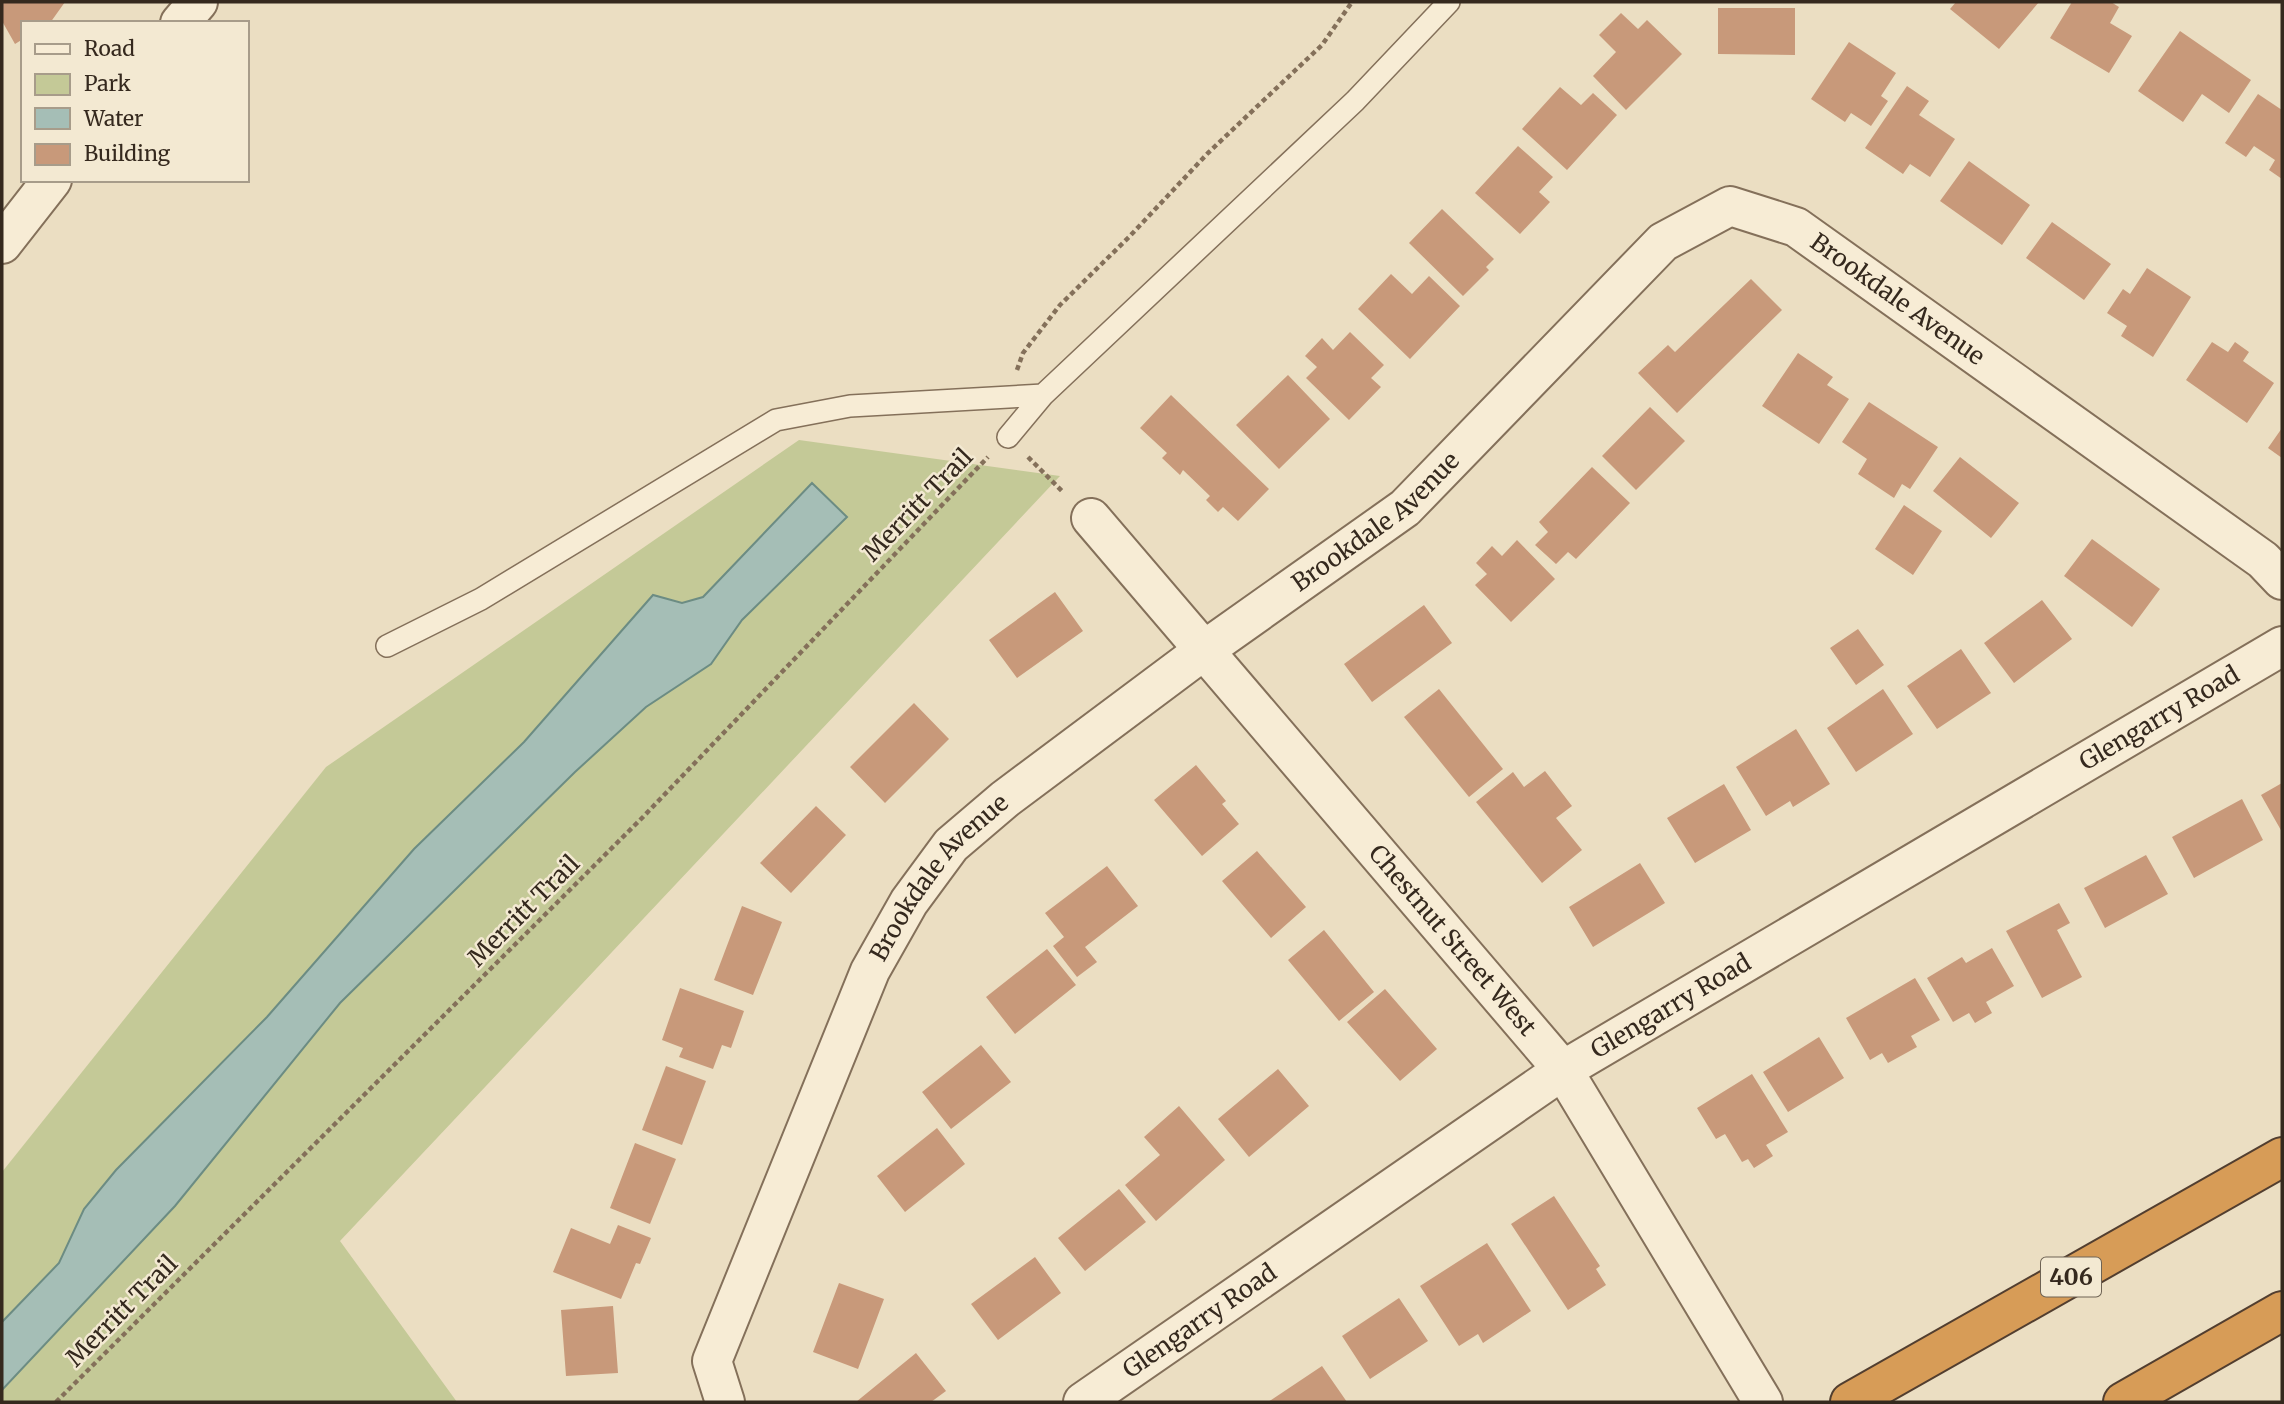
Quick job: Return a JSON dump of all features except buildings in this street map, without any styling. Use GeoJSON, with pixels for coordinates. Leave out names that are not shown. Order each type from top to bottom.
{"type":"FeatureCollection","features":[{"type":"Feature","properties":{"kind":"highway","name":"406"},"geometry":{"type":"LineString","coordinates":[[1854,1400],[2282,1157]]}},
{"type":"Feature","properties":{"kind":"highway"},"geometry":{"type":"LineString","coordinates":[[2123,1402],[2282,1311]]}},
{"type":"Feature","properties":{"kind":"street"},"geometry":{"type":"LineString","coordinates":[[182,21],[198,2]]}},
{"type":"Feature","properties":{"kind":"street"},"geometry":{"type":"LineString","coordinates":[[6,226],[49,182]]}},
{"type":"Feature","properties":{"kind":"street","name":"Brookdale Avenue"},"geometry":{"type":"LineString","coordinates":[[725,1402],[712,1361],[870,971],[909,902],[951,845],[1005,799],[1203,651],[1405,508],[1663,242],[1730,206],[1796,227],[2263,560],[2282,580]]}},
{"type":"Feature","properties":{"kind":"street","name":"Chestnut Street West"},"geometry":{"type":"LineString","coordinates":[[1090,518],[1563,1070],[1763,1402]]}},
{"type":"Feature","properties":{"kind":"street","name":"Glengarry Road"},"geometry":{"type":"LineString","coordinates":[[1083,1402],[1563,1070],[2282,646]]}},
{"type":"Feature","properties":{"kind":"lane"},"geometry":{"type":"LineString","coordinates":[[1008,436],[1043,395],[1355,101],[1449,2]]}},
{"type":"Feature","properties":{"kind":"lane"},"geometry":{"type":"LineString","coordinates":[[387,646],[481,599],[776,420],[850,406],[1043,395]]}},
{"type":"Feature","properties":{"kind":"path"},"geometry":{"type":"LineString","coordinates":[[1014,397],[1023,353],[1060,305],[1208,153],[1322,45],[1352,2]]}},
{"type":"Feature","properties":{"kind":"path"},"geometry":{"type":"LineString","coordinates":[[1008,436],[1090,518]]}},
{"type":"Feature","properties":{"kind":"path","name":"Merritt Trail"},"geometry":{"type":"LineString","coordinates":[[56,1402],[643,817],[1008,436]]}},
{"type":"Feature","properties":{"kind":"green space"},"geometry":{"type":"Polygon","coordinates":[[[799,440],[1060,476],[340,1241],[457,1402],[2,1402],[2,1172],[326,767],[799,440]]]}},
{"type":"Feature","properties":{"kind":"water"},"geometry":{"type":"Polygon","coordinates":[[[812,483],[847,517],[742,620],[711,664],[646,707],[575,772],[340,1003],[175,1206],[2,1390],[2,1322],[59,1263],[84,1209],[116,1170],[267,1017],[414,849],[524,742],[653,595],[682,603],[703,597],[812,483]]]}}]}
